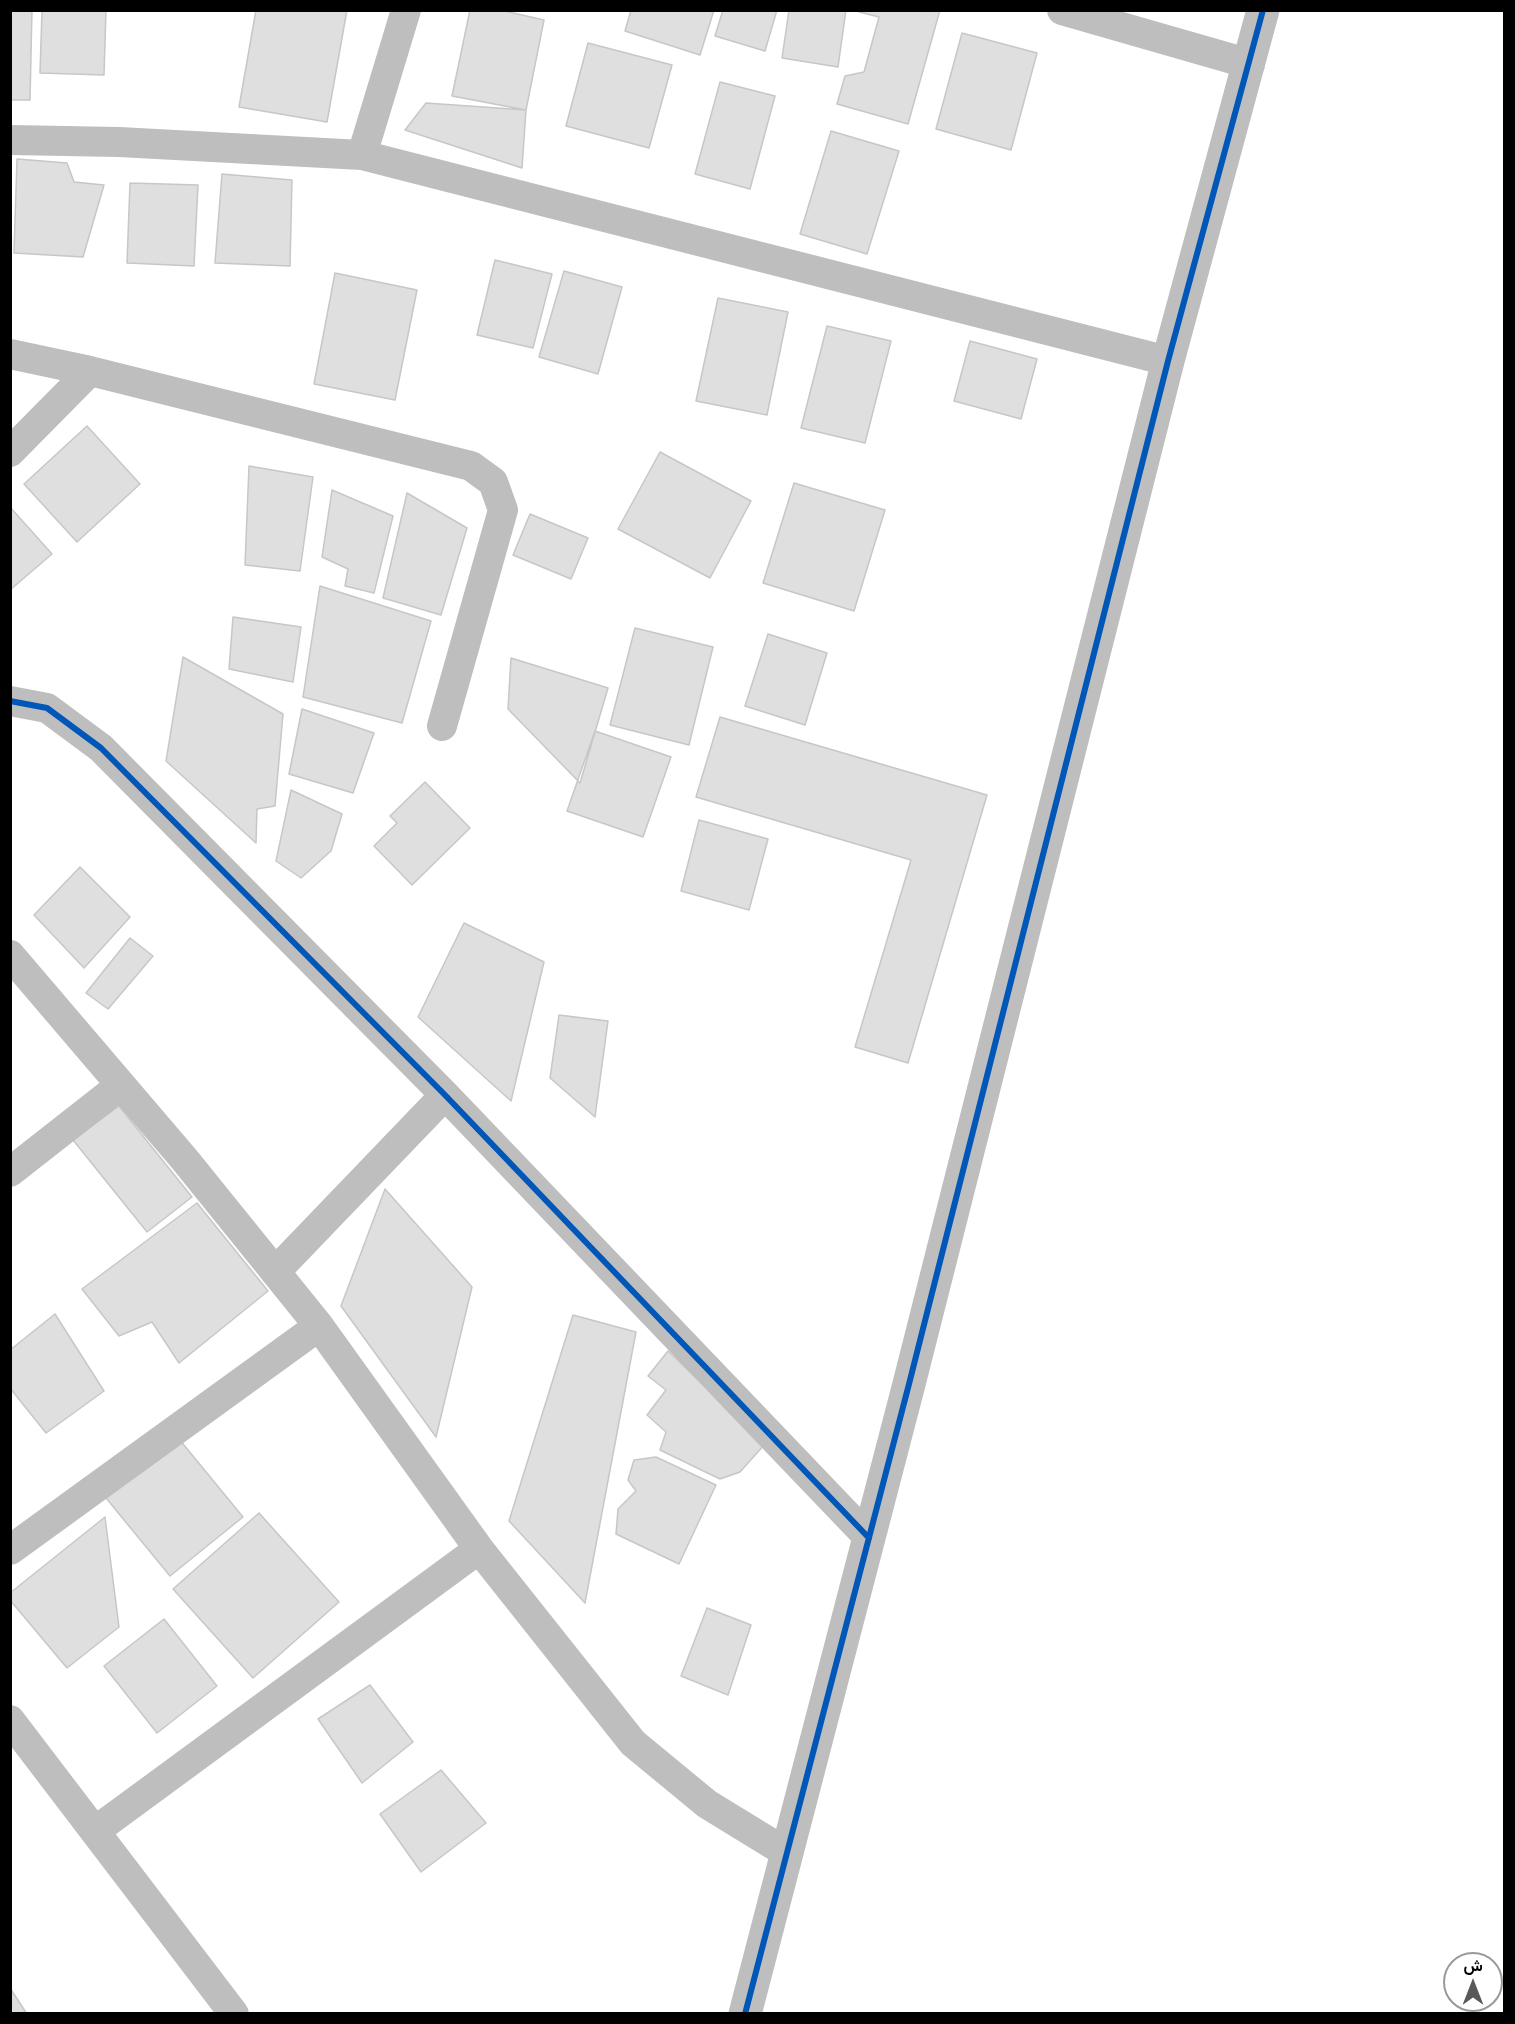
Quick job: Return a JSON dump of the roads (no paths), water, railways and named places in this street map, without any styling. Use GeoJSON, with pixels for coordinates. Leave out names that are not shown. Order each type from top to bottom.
{"type":"FeatureCollection","features":[{"type":"Feature","properties":{"kind":"street"},"geometry":{"type":"LineString","coordinates":[[362,155],[406,10]]}},
{"type":"Feature","properties":{"kind":"street"},"geometry":{"type":"LineString","coordinates":[[1062,10],[1250,64]]}},
{"type":"Feature","properties":{"kind":"street"},"geometry":{"type":"LineString","coordinates":[[745,2013],[869,1538],[1168,361],[1263,10]]}},
{"type":"Feature","properties":{"kind":"street"},"geometry":{"type":"LineString","coordinates":[[10,140],[119,142],[362,155],[1168,361]]}},
{"type":"Feature","properties":{"kind":"street"},"geometry":{"type":"LineString","coordinates":[[10,354],[90,371],[471,466],[493,482],[503,510],[442,726]]}},
{"type":"Feature","properties":{"kind":"street"},"geometry":{"type":"LineString","coordinates":[[10,452],[90,371]]}},
{"type":"Feature","properties":{"kind":"street"},"geometry":{"type":"LineString","coordinates":[[10,701],[47,708],[101,747],[446,1095],[869,1538]]}},
{"type":"Feature","properties":{"kind":"street"},"geometry":{"type":"LineString","coordinates":[[10,955],[121,1085],[319,1326],[479,1549],[633,1743],[707,1804],[787,1853]]}},
{"type":"Feature","properties":{"kind":"street"},"geometry":{"type":"LineString","coordinates":[[10,1172],[121,1085]]}},
{"type":"Feature","properties":{"kind":"street"},"geometry":{"type":"LineString","coordinates":[[275,1272],[446,1095]]}},
{"type":"Feature","properties":{"kind":"street"},"geometry":{"type":"LineString","coordinates":[[10,1550],[319,1326]]}},
{"type":"Feature","properties":{"kind":"street"},"geometry":{"type":"LineString","coordinates":[[95,1831],[479,1549]]}},
{"type":"Feature","properties":{"kind":"street"},"geometry":{"type":"LineString","coordinates":[[12,1723],[234,2013]]}}]}
